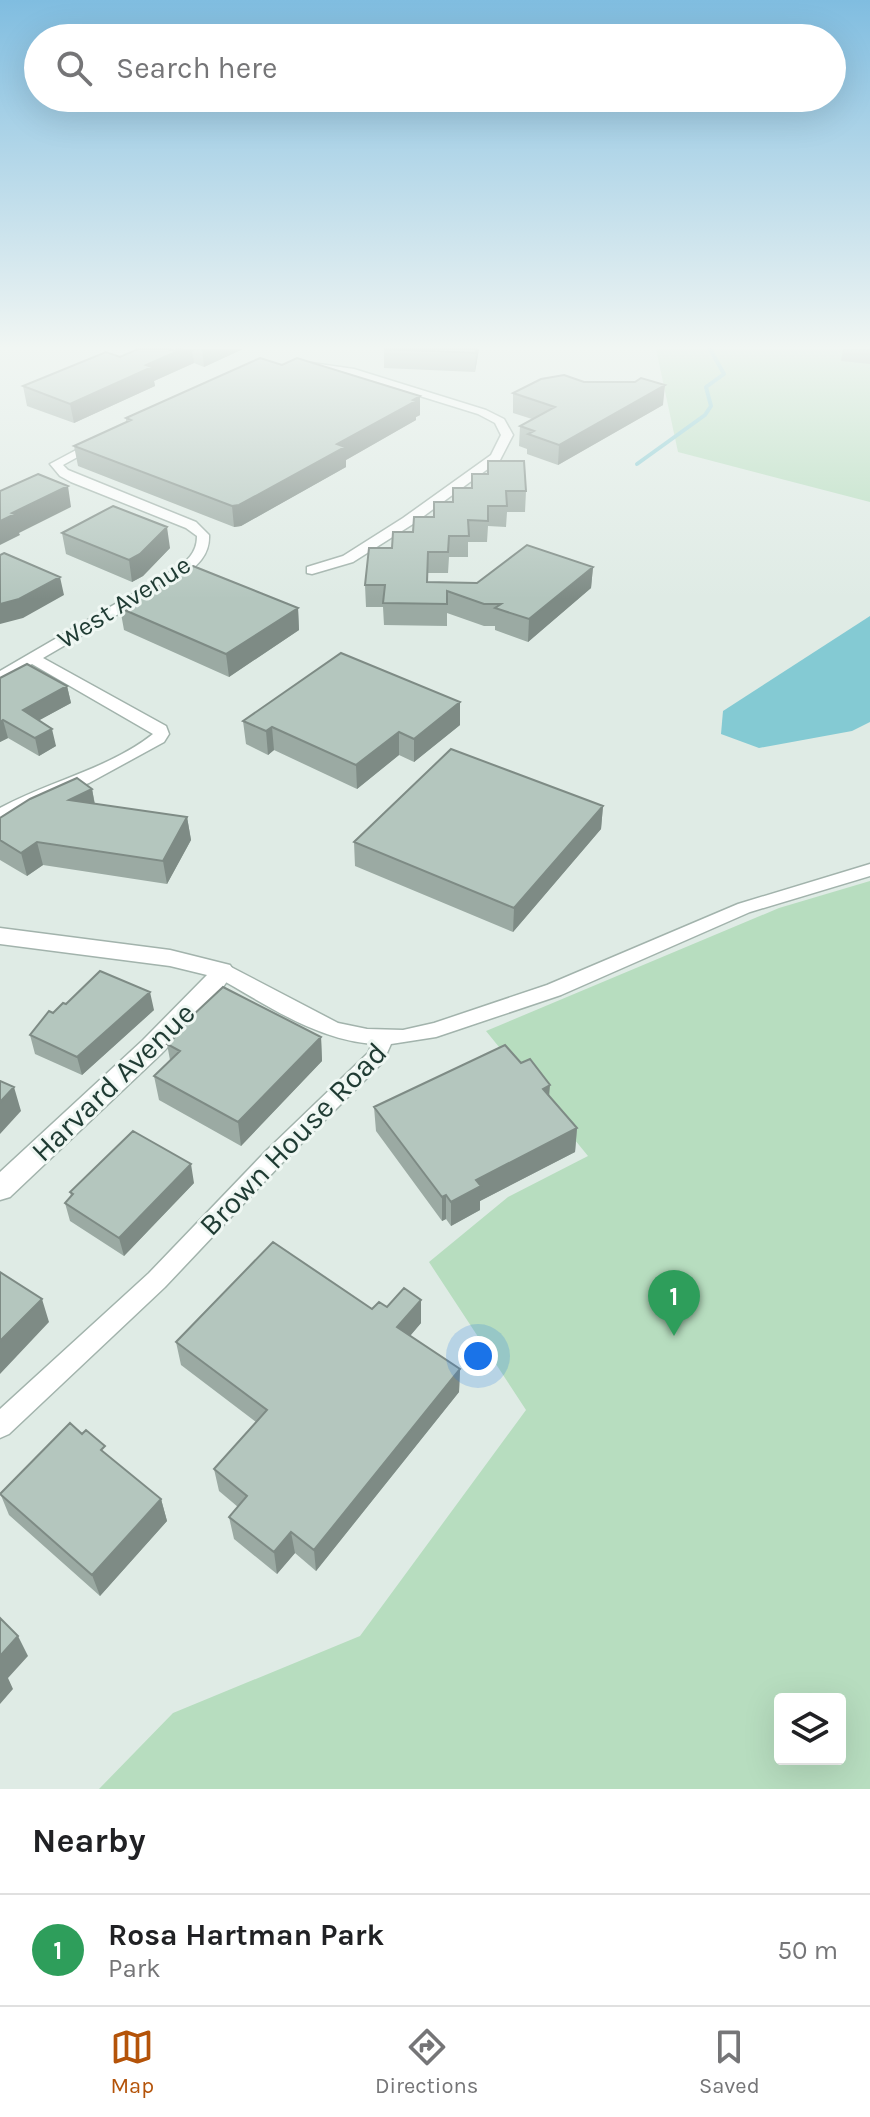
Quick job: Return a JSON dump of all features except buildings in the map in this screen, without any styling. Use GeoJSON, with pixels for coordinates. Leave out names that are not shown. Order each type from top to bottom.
{"type":"FeatureCollection","features":[{"type":"Feature","properties":{"kind":"street"},"geometry":{"type":"LineString","coordinates":[[312,570],[348,559],[408,521],[496,457],[506,432]]}},
{"type":"Feature","properties":{"kind":"street","name":"West Avenue"},"geometry":{"type":"LineString","coordinates":[[0,677],[177,574],[195,560],[203,548],[203,535],[191,525],[75,479],[56,464],[104,440]]}},
{"type":"Feature","properties":{"kind":"street"},"geometry":{"type":"LineString","coordinates":[[0,815],[31,798],[83,779],[158,739],[160,729],[32,658]]}},
{"type":"Feature","properties":{"kind":"street","name":"Brown House Road"},"geometry":{"type":"LineString","coordinates":[[0,1426],[176,1261],[274,1157],[376,1057],[384,1038],[421,1034],[533,997],[744,908],[870,870]]}},
{"type":"Feature","properties":{"kind":"street"},"geometry":{"type":"LineString","coordinates":[[0,936],[170,958],[222,971],[325,1026],[355,1035],[384,1038]]}},
{"type":"Feature","properties":{"kind":"street","name":"Harvard Avenue"},"geometry":{"type":"LineString","coordinates":[[0,1189],[152,1047],[209,990],[222,971]]}},
{"type":"Feature","properties":{"kind":"green space"},"geometry":{"type":"Polygon","coordinates":[[[674,432],[870,432],[870,502],[678,452],[674,432]]]}},
{"type":"Feature","properties":{"kind":"green space"},"geometry":{"type":"Polygon","coordinates":[[[870,881],[870,1789],[99,1789],[173,1713],[360,1636],[526,1410],[429,1262],[508,1197],[588,1156],[486,1031],[779,908],[870,881]]]}},
{"type":"Feature","properties":{"kind":"water"},"geometry":{"type":"Polygon","coordinates":[[[870,616],[870,722],[852,731],[759,748],[721,734],[723,711],[870,616]]]}},
{"type":"Feature","properties":{"kind":"waterway"},"geometry":{"type":"LineString","coordinates":[[637,464],[681,432]]}},
{"type":"Feature","properties":{"kind":"place","name":"Rosa Hartman Park"},"geometry":{"type":"Point","coordinates":[674,1336]}}]}
